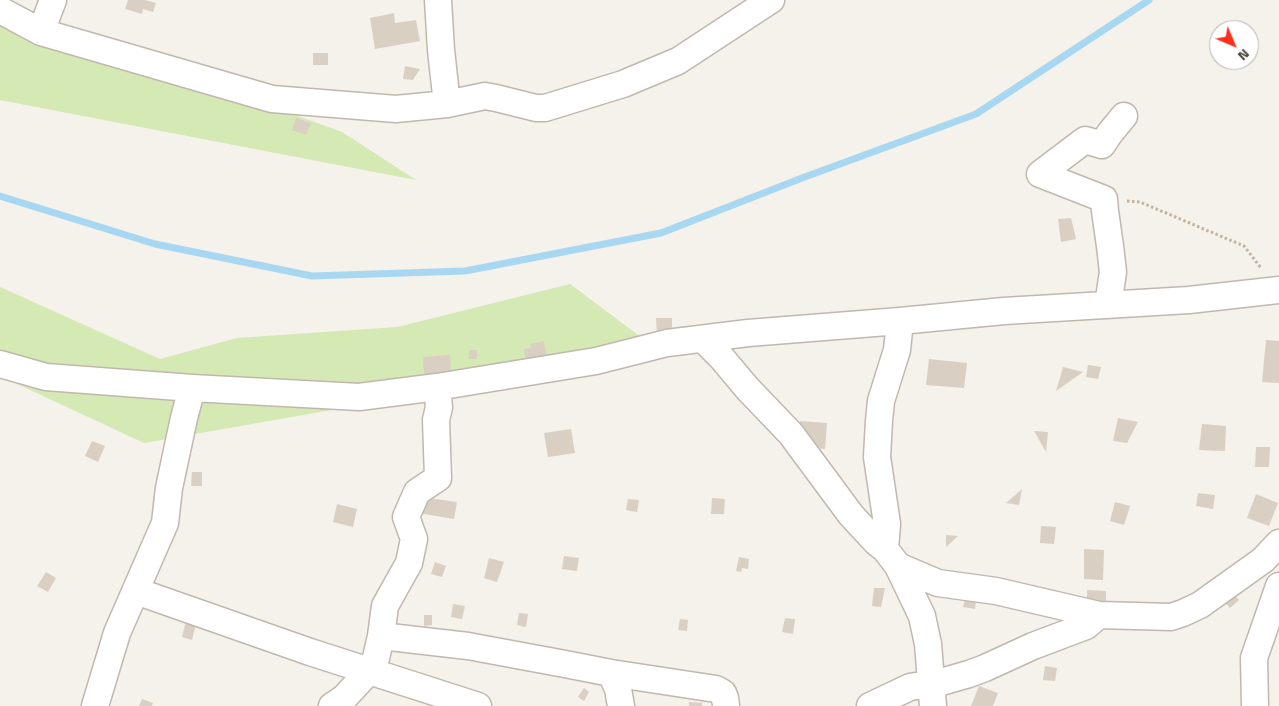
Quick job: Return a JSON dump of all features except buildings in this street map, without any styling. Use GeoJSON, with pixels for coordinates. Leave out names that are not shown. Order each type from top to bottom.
{"type":"FeatureCollection","features":[{"type":"Feature","properties":{"kind":"street"},"geometry":{"type":"LineString","coordinates":[[18,0],[24,7],[47,17],[272,100],[396,110],[447,104],[485,96],[536,108],[545,108],[623,84],[678,61],[771,0]]}},
{"type":"Feature","properties":{"kind":"street"},"geometry":{"type":"LineString","coordinates":[[438,0],[447,104]]}},
{"type":"Feature","properties":{"kind":"street"},"geometry":{"type":"LineString","coordinates":[[0,10],[47,17]]}},
{"type":"Feature","properties":{"kind":"street"},"geometry":{"type":"LineString","coordinates":[[1108,305],[1113,272],[1104,199],[1040,174],[1086,140],[1102,145],[1124,116]]}},
{"type":"Feature","properties":{"kind":"street"},"geometry":{"type":"LineString","coordinates":[[0,364],[46,377],[359,398],[596,361],[667,343],[748,333],[1004,312],[1189,300],[1279,290]]}},
{"type":"Feature","properties":{"kind":"street"},"geometry":{"type":"LineString","coordinates":[[891,558],[877,457],[881,401],[897,350],[900,321]]}},
{"type":"Feature","properties":{"kind":"street"},"geometry":{"type":"LineString","coordinates":[[703,339],[791,434],[851,515],[891,558],[922,616],[928,644],[932,695]]}},
{"type":"Feature","properties":{"kind":"street"},"geometry":{"type":"LineString","coordinates":[[332,706],[344,698],[368,671],[376,658],[385,606],[409,563],[414,538],[406,517],[417,492],[438,478],[436,420],[439,406],[437,387]]}},
{"type":"Feature","properties":{"kind":"street"},"geometry":{"type":"LineString","coordinates":[[95,706],[117,633],[165,523],[169,488],[192,388]]}},
{"type":"Feature","properties":{"kind":"street"},"geometry":{"type":"LineString","coordinates":[[891,558],[938,583],[996,591],[1099,615],[1171,617],[1200,605],[1263,560],[1279,543]]}},
{"type":"Feature","properties":{"kind":"street"},"geometry":{"type":"LineString","coordinates":[[1255,706],[1254,658],[1279,586]]}},
{"type":"Feature","properties":{"kind":"street"},"geometry":{"type":"LineString","coordinates":[[136,591],[301,649],[478,706]]}},
{"type":"Feature","properties":{"kind":"street"},"geometry":{"type":"LineString","coordinates":[[932,695],[941,682],[985,668],[1033,646],[1086,626],[1099,615]]}},
{"type":"Feature","properties":{"kind":"street"},"geometry":{"type":"LineString","coordinates":[[381,636],[468,646],[611,673],[716,690],[722,693],[726,706]]}},
{"type":"Feature","properties":{"kind":"street"},"geometry":{"type":"LineString","coordinates":[[611,673],[618,689],[621,706]]}},
{"type":"Feature","properties":{"kind":"street"},"geometry":{"type":"LineString","coordinates":[[870,706],[910,687],[932,695]]}},
{"type":"Feature","properties":{"kind":"path"},"geometry":{"type":"LineString","coordinates":[[1104,199],[1140,202],[1244,246],[1261,268]]}},
{"type":"Feature","properties":{"kind":"green space"},"geometry":{"type":"Polygon","coordinates":[[[0,0],[5,0],[154,64],[342,132],[416,180],[0,100],[0,0]]]}},
{"type":"Feature","properties":{"kind":"green space"},"geometry":{"type":"Polygon","coordinates":[[[570,284],[642,338],[354,406],[144,443],[0,376],[0,287],[160,359],[237,338],[397,327],[570,284]]]}},
{"type":"Feature","properties":{"kind":"waterway"},"geometry":{"type":"LineString","coordinates":[[0,196],[155,244],[312,276],[465,271],[661,233],[802,178],[976,114],[1149,0]]}}]}
